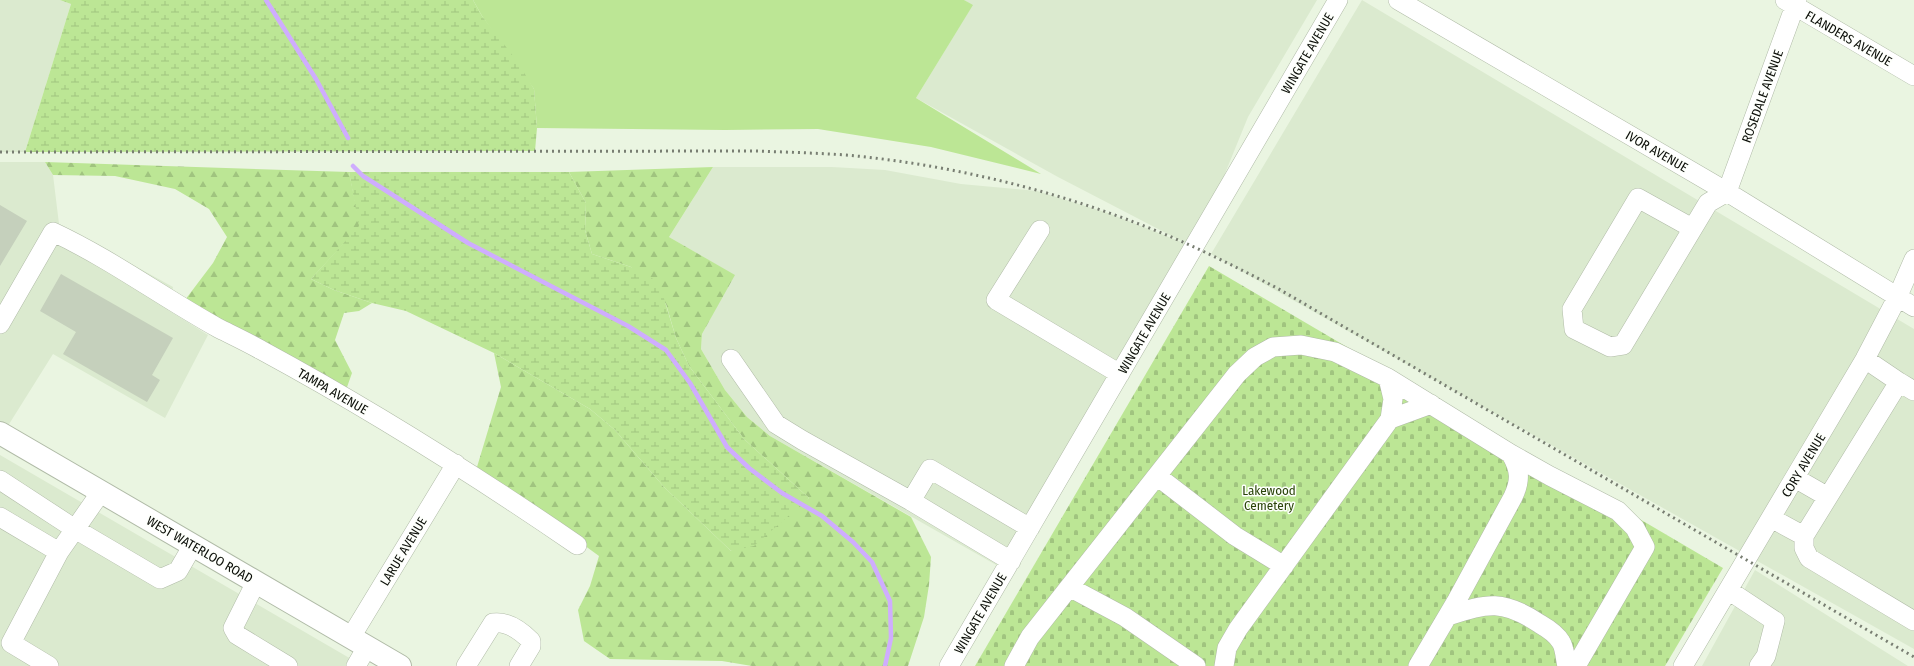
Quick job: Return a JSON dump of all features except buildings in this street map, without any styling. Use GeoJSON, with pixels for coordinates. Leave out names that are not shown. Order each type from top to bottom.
{"type":"FeatureCollection","features":[{"type":"Feature","properties":{"kind":"main road","name":"WEST WATERLOO ROAD"},"geometry":{"type":"LineString","coordinates":[[0,433],[400,666]]}},
{"type":"Feature","properties":{"kind":"street","name":"WINGATE AVENUE"},"geometry":{"type":"LineString","coordinates":[[949,666],[1338,0]]}},
{"type":"Feature","properties":{"kind":"street","name":"IVOR AVENUE"},"geometry":{"type":"LineString","coordinates":[[1398,0],[1727,192],[1914,307]]}},
{"type":"Feature","properties":{"kind":"street","name":"ROSEDALE AVENUE"},"geometry":{"type":"LineString","coordinates":[[1727,192],[1792,2]]}},
{"type":"Feature","properties":{"kind":"street","name":"FLANDERS AVENUE"},"geometry":{"type":"LineString","coordinates":[[1792,2],[1914,76]]}},
{"type":"Feature","properties":{"kind":"street"},"geometry":{"type":"LineString","coordinates":[[1692,228],[1638,198],[1572,309],[1574,329],[1610,347],[1623,345],[1708,203],[1727,192]]}},
{"type":"Feature","properties":{"kind":"street"},"geometry":{"type":"LineString","coordinates":[[1040,230],[996,300],[1120,374]]}},
{"type":"Feature","properties":{"kind":"street","name":"TAMPA AVENUE"},"geometry":{"type":"LineString","coordinates":[[0,324],[53,232],[83,246],[205,320],[262,350],[456,464],[577,545]]}},
{"type":"Feature","properties":{"kind":"street","name":"CORY AVENUE"},"geometry":{"type":"LineString","coordinates":[[1683,666],[1796,478],[1865,359],[1898,298],[1914,259]]}},
{"type":"Feature","properties":{"kind":"street"},"geometry":{"type":"LineString","coordinates":[[1014,666],[1030,637],[1237,374],[1255,357],[1273,347],[1301,345],[1335,352],[1388,378],[1511,454],[1618,511],[1635,528],[1645,548],[1576,666]]}},
{"type":"Feature","properties":{"kind":"street"},"geometry":{"type":"LineString","coordinates":[[731,359],[776,424],[911,501],[1011,561]]}},
{"type":"Feature","properties":{"kind":"street"},"geometry":{"type":"LineString","coordinates":[[1865,359],[1906,386],[1828,497],[1804,536],[1804,548],[1809,558],[1914,621]]}},
{"type":"Feature","properties":{"kind":"street"},"geometry":{"type":"LineString","coordinates":[[1224,666],[1227,648],[1238,629],[1390,419],[1393,399],[1388,378]]}},
{"type":"Feature","properties":{"kind":"street"},"geometry":{"type":"LineString","coordinates":[[1390,419],[1431,404]]}},
{"type":"Feature","properties":{"kind":"street"},"geometry":{"type":"LineString","coordinates":[[1418,664],[1448,616],[1519,484],[1518,465],[1511,454]]}},
{"type":"Feature","properties":{"kind":"street","name":"LARUE AVENUE"},"geometry":{"type":"LineString","coordinates":[[356,666],[359,642],[456,464]]}},
{"type":"Feature","properties":{"kind":"street"},"geometry":{"type":"LineString","coordinates":[[911,501],[930,469],[1030,528]]}},
{"type":"Feature","properties":{"kind":"street"},"geometry":{"type":"LineString","coordinates":[[1157,476],[1235,536],[1284,566]]}},
{"type":"Feature","properties":{"kind":"street"},"geometry":{"type":"LineString","coordinates":[[1519,484],[1550,476]]}},
{"type":"Feature","properties":{"kind":"street"},"geometry":{"type":"LineString","coordinates":[[1796,478],[1828,497]]}},
{"type":"Feature","properties":{"kind":"street"},"geometry":{"type":"LineString","coordinates":[[0,480],[75,530],[160,579],[178,571],[193,545]]}},
{"type":"Feature","properties":{"kind":"street"},"geometry":{"type":"LineString","coordinates":[[49,666],[5,646],[59,552],[101,492]]}},
{"type":"Feature","properties":{"kind":"street"},"geometry":{"type":"LineString","coordinates":[[0,517],[59,552]]}},
{"type":"Feature","properties":{"kind":"street"},"geometry":{"type":"LineString","coordinates":[[1771,518],[1804,536]]}},
{"type":"Feature","properties":{"kind":"street"},"geometry":{"type":"LineString","coordinates":[[256,582],[233,628],[237,635],[288,666]]}},
{"type":"Feature","properties":{"kind":"street"},"geometry":{"type":"LineString","coordinates":[[1069,587],[1125,617],[1196,666]]}},
{"type":"Feature","properties":{"kind":"street"},"geometry":{"type":"LineString","coordinates":[[1728,590],[1775,621],[1766,656],[1759,666]]}},
{"type":"Feature","properties":{"kind":"street"},"geometry":{"type":"LineString","coordinates":[[1448,616],[1479,606],[1501,606],[1526,614],[1548,629],[1561,642],[1567,666]]}},
{"type":"Feature","properties":{"kind":"street"},"geometry":{"type":"LineString","coordinates":[[466,666],[493,623],[501,622],[523,633],[531,641],[531,646],[520,666]]}},
{"type":"Feature","properties":{"kind":"street"},"geometry":{"type":"LineString","coordinates":[[1561,642],[1591,642]]}},
{"type":"Feature","properties":{"kind":"shaded area"},"geometry":{"type":"Polygon","coordinates":[[[0,0],[60,0],[71,4],[25,152],[0,152],[0,0]]]}},
{"type":"Feature","properties":{"kind":"shaded area"},"geometry":{"type":"Polygon","coordinates":[[[964,0],[1317,0],[1248,117],[1195,247],[1005,570],[770,436],[747,417],[725,390],[701,349],[702,334],[734,275],[669,237],[713,167],[832,167],[885,170],[961,184],[1037,191],[1108,213],[1189,245],[1058,177],[916,98],[972,6],[964,0]]]}},
{"type":"Feature","properties":{"kind":"shaded area"},"geometry":{"type":"Polygon","coordinates":[[[1362,0],[1914,329],[1914,649],[1211,254],[1362,0]]]}},
{"type":"Feature","properties":{"kind":"shaded area"},"geometry":{"type":"Polygon","coordinates":[[[0,162],[45,162],[53,175],[59,224],[173,287],[168,310],[208,335],[165,418],[53,354],[6,429],[0,425],[0,162]]]}},
{"type":"Feature","properties":{"kind":"shaded area"},"geometry":{"type":"Polygon","coordinates":[[[0,455],[358,663],[356,666],[0,666],[0,455]]]}},
{"type":"Feature","properties":{"kind":"shaded area"},"geometry":{"type":"Polygon","coordinates":[[[1755,570],[1908,666],[1702,666],[1755,570]]]}},
{"type":"Feature","properties":{"kind":"green space"},"geometry":{"type":"Polygon","coordinates":[[[60,0],[473,0],[482,16],[517,61],[534,89],[537,128],[535,151],[25,152],[71,4],[60,0]]]}},
{"type":"Feature","properties":{"kind":"green space"},"geometry":{"type":"Polygon","coordinates":[[[473,0],[964,0],[973,5],[916,98],[1041,174],[931,147],[818,129],[725,130],[537,128],[534,89],[482,16],[473,0]]]}},
{"type":"Feature","properties":{"kind":"green space"},"geometry":{"type":"Polygon","coordinates":[[[45,162],[349,172],[360,226],[311,279],[334,290],[372,303],[359,311],[344,313],[335,340],[352,373],[346,390],[185,300],[213,263],[227,237],[209,209],[175,189],[115,176],[53,175],[45,162]]]}},
{"type":"Feature","properties":{"kind":"green space"},"geometry":{"type":"Polygon","coordinates":[[[713,167],[669,237],[735,275],[702,334],[701,349],[725,390],[747,417],[770,436],[911,517],[931,557],[929,585],[924,617],[908,666],[752,666],[722,661],[610,659],[584,641],[578,610],[590,586],[599,556],[477,467],[501,387],[494,353],[590,409],[615,430],[664,487],[731,551],[809,498],[744,439],[689,366],[676,338],[666,304],[631,267],[592,254],[585,230],[586,203],[569,172],[713,167]]]}},
{"type":"Feature","properties":{"kind":"green space"},"geometry":{"type":"Polygon","coordinates":[[[349,172],[569,172],[586,203],[585,230],[592,254],[631,267],[659,282],[676,338],[689,366],[744,439],[809,498],[754,546],[731,551],[664,487],[615,430],[590,409],[494,353],[406,311],[372,303],[334,290],[311,279],[359,226],[349,172]]]}},
{"type":"Feature","properties":{"kind":"green space","name":"Lakewood Cemetery"},"geometry":{"type":"Polygon","coordinates":[[[1209,266],[1723,568],[1665,666],[975,666],[1209,266]]]}},
{"type":"Feature","properties":{"kind":"waterway"},"geometry":{"type":"LineString","coordinates":[[266,0],[316,79],[348,138]]}},
{"type":"Feature","properties":{"kind":"waterway"},"geometry":{"type":"LineString","coordinates":[[353,166],[363,176],[468,243],[628,326],[666,350],[690,383],[727,447],[749,468],[782,493],[822,516],[853,542],[872,562],[890,601],[891,638],[885,666]]}},
{"type":"Feature","properties":{"kind":"railway"},"geometry":{"type":"LineString","coordinates":[[0,152],[755,151],[846,155],[883,159],[958,171],[995,179],[1068,199],[1157,231],[1209,254],[1277,288],[1914,657]]}}]}
